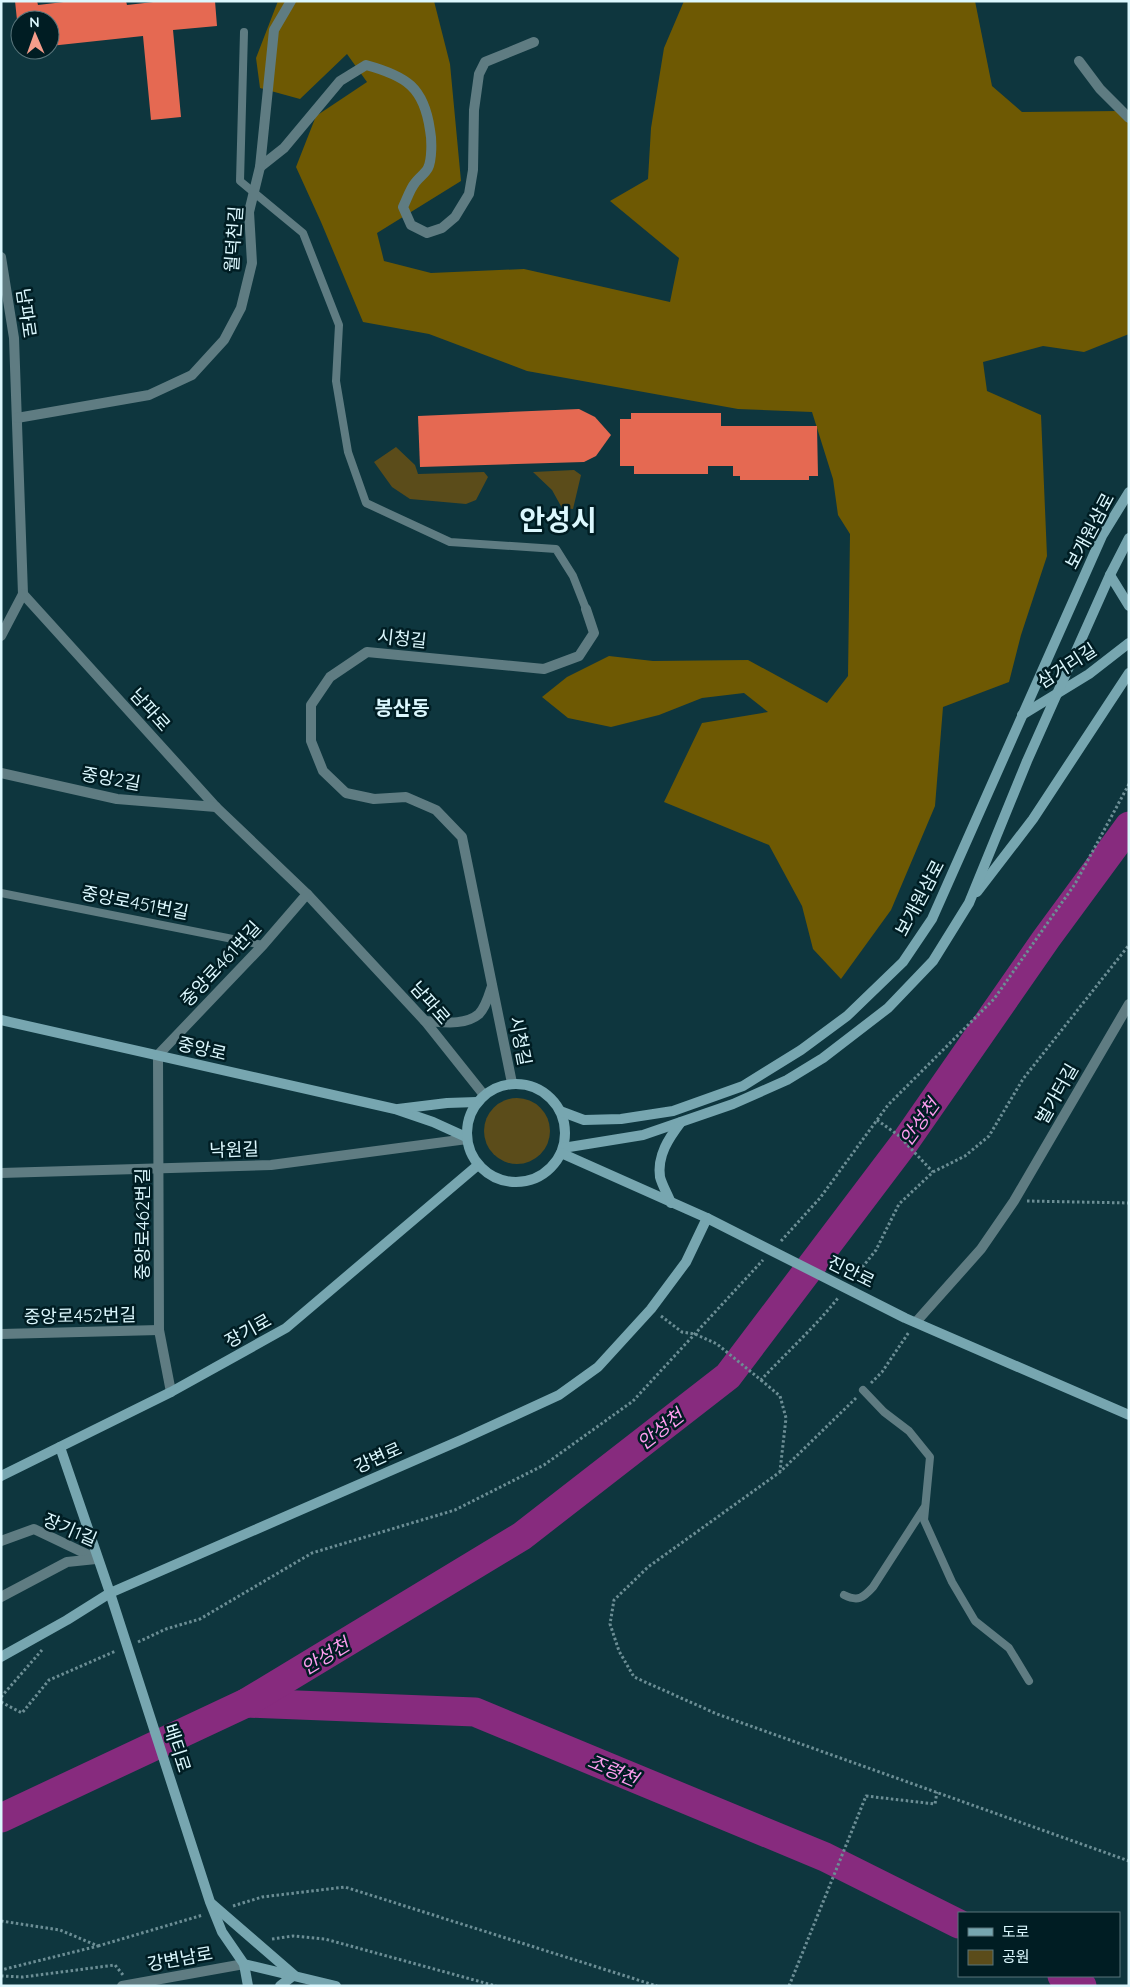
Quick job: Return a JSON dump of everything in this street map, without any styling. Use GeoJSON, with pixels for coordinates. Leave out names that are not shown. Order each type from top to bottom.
{"type":"FeatureCollection","features":[{"type":"Feature","properties":{"kind":"main road","name":"보개원삼로"},"geometry":{"type":"LineString","coordinates":[[560,1111],[584,1120],[621,1119],[674,1111],[743,1086],[801,1050],[847,1016],[904,962],[932,919],[1102,536],[1129,492]]}},
{"type":"Feature","properties":{"kind":"main road"},"geometry":{"type":"LineString","coordinates":[[968,903],[1027,761],[1060,691],[1110,575],[1129,538]]}},
{"type":"Feature","properties":{"kind":"main road"},"geometry":{"type":"LineString","coordinates":[[1110,575],[1129,606]]}},
{"type":"Feature","properties":{"kind":"main road","name":"삼거리길"},"geometry":{"type":"LineString","coordinates":[[1022,715],[1089,674],[1129,643]]}},
{"type":"Feature","properties":{"kind":"main road"},"geometry":{"type":"LineString","coordinates":[[562,1151],[643,1135],[733,1104],[787,1080],[823,1058],[888,1008],[933,961],[968,903],[1033,819],[1129,673]]}},
{"type":"Feature","properties":{"kind":"main road","name":"중앙로"},"geometry":{"type":"LineString","coordinates":[[1,1020],[395,1109],[433,1122],[466,1138]]}},
{"type":"Feature","properties":{"kind":"main road"},"geometry":{"type":"LineString","coordinates":[[512,1083],[530,1084],[545,1092],[557,1104],[560,1111],[564,1120],[565,1131],[562,1151],[551,1168],[538,1177],[521,1182],[505,1181],[490,1175],[478,1165],[470,1152],[466,1138],[468,1121],[473,1107],[480,1098],[497,1086],[512,1083]]}},
{"type":"Feature","properties":{"kind":"main road","name":"중앙로"},"geometry":{"type":"LineString","coordinates":[[395,1109],[480,1098]]}},
{"type":"Feature","properties":{"kind":"main road"},"geometry":{"type":"LineString","coordinates":[[672,1202],[660,1177],[661,1155],[670,1136],[681,1122]]}},
{"type":"Feature","properties":{"kind":"main road","name":"진안로"},"geometry":{"type":"LineString","coordinates":[[562,1151],[707,1218],[905,1318],[1129,1415]]}},
{"type":"Feature","properties":{"kind":"main road","name":"장기로"},"geometry":{"type":"LineString","coordinates":[[1,1476],[171,1392],[286,1328],[478,1165]]}},
{"type":"Feature","properties":{"kind":"main road","name":"강변로"},"geometry":{"type":"LineString","coordinates":[[1,1657],[67,1620],[110,1593],[452,1444],[559,1395],[598,1366],[651,1309],[686,1262],[707,1218]]}},
{"type":"Feature","properties":{"kind":"main road","name":"배티로"},"geometry":{"type":"LineString","coordinates":[[60,1447],[114,1605],[210,1902],[222,1932],[244,1964]]}},
{"type":"Feature","properties":{"kind":"main road"},"geometry":{"type":"LineString","coordinates":[[210,1902],[294,1975]]}},
{"type":"Feature","properties":{"kind":"main road"},"geometry":{"type":"LineString","coordinates":[[248,1986],[244,1964],[336,1986]]}},
{"type":"Feature","properties":{"kind":"main road"},"geometry":{"type":"LineString","coordinates":[[280,1986],[294,1975]]}},
{"type":"Feature","properties":{"kind":"street","name":"월덕천길"},"geometry":{"type":"LineString","coordinates":[[16,418],[149,395],[192,375],[224,340],[242,308],[252,263],[249,212],[260,167],[274,30],[291,1]]}},
{"type":"Feature","properties":{"kind":"street"},"geometry":{"type":"LineString","coordinates":[[260,167],[284,148],[340,81],[366,65],[383,70],[400,77],[415,89],[428,111],[432,142],[428,168],[413,184],[404,207],[411,225],[427,233],[442,228],[455,217],[469,194],[473,170],[474,110],[480,74],[485,62],[534,42]]}},
{"type":"Feature","properties":{"kind":"street"},"geometry":{"type":"LineString","coordinates":[[1079,61],[1100,89],[1129,118]]}},
{"type":"Feature","properties":{"kind":"street","name":"남파로"},"geometry":{"type":"LineString","coordinates":[[1,257],[14,338],[23,594],[216,807],[307,894],[425,1021],[480,1098]]}},
{"type":"Feature","properties":{"kind":"street"},"geometry":{"type":"LineString","coordinates":[[1,636],[23,594]]}},
{"type":"Feature","properties":{"kind":"street","name":"시청길"},"geometry":{"type":"LineString","coordinates":[[512,1083],[462,837],[436,810],[406,797],[374,799],[346,793],[324,771],[310,741],[311,705],[330,677],[367,652],[544,669],[579,656],[594,634],[586,609]]}},
{"type":"Feature","properties":{"kind":"street","name":"중앙2길"},"geometry":{"type":"LineString","coordinates":[[1,773],[118,799],[216,807]]}},
{"type":"Feature","properties":{"kind":"street","name":"중앙로461번길"},"geometry":{"type":"LineString","coordinates":[[158,1055],[263,945],[307,894]]}},
{"type":"Feature","properties":{"kind":"street"},"geometry":{"type":"LineString","coordinates":[[425,1021],[447,1022],[467,1020],[478,1014],[485,1006],[492,985]]}},
{"type":"Feature","properties":{"kind":"street","name":"벌가터길"},"geometry":{"type":"LineString","coordinates":[[916,1322],[981,1248],[1014,1201],[1129,1004]]}},
{"type":"Feature","properties":{"kind":"street","name":"중앙로462번길"},"geometry":{"type":"LineString","coordinates":[[158,1055],[159,1330],[171,1392]]}},
{"type":"Feature","properties":{"kind":"street","name":"낙원길"},"geometry":{"type":"LineString","coordinates":[[1,1173],[159,1170],[271,1165],[466,1138]]}},
{"type":"Feature","properties":{"kind":"street","name":"중앙로452번길"},"geometry":{"type":"LineString","coordinates":[[1,1334],[159,1330]]}},
{"type":"Feature","properties":{"kind":"street","name":"장기1길"},"geometry":{"type":"LineString","coordinates":[[1,1541],[34,1529],[97,1559]]}},
{"type":"Feature","properties":{"kind":"street"},"geometry":{"type":"LineString","coordinates":[[1,1597],[67,1562],[97,1559]]}},
{"type":"Feature","properties":{"kind":"street","name":"강변남로"},"geometry":{"type":"LineString","coordinates":[[126,1985],[244,1964]]}},
{"type":"Feature","properties":{"kind":"lane"},"geometry":{"type":"LineString","coordinates":[[244,32],[240,181],[303,232],[339,326],[336,381],[348,452],[366,503],[450,542],[556,549],[572,576],[586,609]]}},
{"type":"Feature","properties":{"kind":"lane","name":"중앙로451번길"},"geometry":{"type":"LineString","coordinates":[[1,893],[263,945]]}},
{"type":"Feature","properties":{"kind":"lane"},"geometry":{"type":"LineString","coordinates":[[863,1390],[884,1412],[909,1431],[930,1457],[924,1520],[952,1582],[976,1620],[1009,1648],[1029,1680]]}},
{"type":"Feature","properties":{"kind":"lane"},"geometry":{"type":"LineString","coordinates":[[844,1595],[854,1600],[863,1598],[873,1587],[925,1507]]}},
{"type":"Feature","properties":{"kind":"path"},"geometry":{"type":"LineString","coordinates":[[780,1242],[820,1198],[888,1105],[994,999],[1075,884],[1129,784]]}},
{"type":"Feature","properties":{"kind":"path"},"geometry":{"type":"LineString","coordinates":[[852,1280],[876,1250],[898,1204],[934,1172],[965,1156],[989,1136],[1023,1079],[1129,945]]}},
{"type":"Feature","properties":{"kind":"path"},"geometry":{"type":"LineString","coordinates":[[878,1120],[898,1135],[934,1172]]}},
{"type":"Feature","properties":{"kind":"path"},"geometry":{"type":"LineString","coordinates":[[1014,1201],[1129,1203]]}},
{"type":"Feature","properties":{"kind":"path"},"geometry":{"type":"LineString","coordinates":[[130,1645],[166,1630],[200,1619],[312,1553],[454,1510],[544,1465],[633,1401],[767,1256]]}},
{"type":"Feature","properties":{"kind":"path"},"geometry":{"type":"LineString","coordinates":[[760,1380],[822,1318],[840,1295]]}},
{"type":"Feature","properties":{"kind":"path"},"geometry":{"type":"LineString","coordinates":[[651,1309],[682,1332],[696,1334],[717,1344],[780,1396],[786,1418],[780,1472]]}},
{"type":"Feature","properties":{"kind":"path"},"geometry":{"type":"LineString","coordinates":[[916,1322],[882,1372],[780,1472],[648,1567],[614,1600],[610,1624],[619,1651],[634,1677],[717,1714],[1129,1861]]}},
{"type":"Feature","properties":{"kind":"path"},"geometry":{"type":"LineString","coordinates":[[1,1696],[43,1648]]}},
{"type":"Feature","properties":{"kind":"path"},"geometry":{"type":"LineString","coordinates":[[1,1702],[22,1713],[49,1680],[121,1649]]}},
{"type":"Feature","properties":{"kind":"path"},"geometry":{"type":"LineString","coordinates":[[789,1986],[866,1796],[935,1804],[937,1792]]}},
{"type":"Feature","properties":{"kind":"path"},"geometry":{"type":"LineString","coordinates":[[226,1908],[262,1897],[345,1887],[657,1986]]}},
{"type":"Feature","properties":{"kind":"path"},"geometry":{"type":"LineString","coordinates":[[1,1970],[98,1946],[208,1914]]}},
{"type":"Feature","properties":{"kind":"path"},"geometry":{"type":"LineString","coordinates":[[1,1921],[60,1930],[98,1946]]}},
{"type":"Feature","properties":{"kind":"path"},"geometry":{"type":"LineString","coordinates":[[272,1939],[293,1936],[325,1939],[496,1986]]}},
{"type":"Feature","properties":{"kind":"path"},"geometry":{"type":"LineString","coordinates":[[1,1976],[23,1977],[116,1965],[126,1985]]}},
{"type":"Feature","properties":{"kind":"green space"},"geometry":{"type":"Polygon","coordinates":[[[396,447],[415,465],[418,474],[484,472],[488,477],[476,500],[466,504],[410,499],[392,487],[374,462],[396,447]]]}},
{"type":"Feature","properties":{"kind":"green space"},"geometry":{"type":"Polygon","coordinates":[[[574,470],[581,475],[573,509],[562,508],[552,490],[533,472],[574,470]]]}},
{"type":"Feature","properties":{"kind":"green space"},"geometry":{"type":"Polygon","coordinates":[[[517,1098],[530,1101],[540,1108],[547,1118],[550,1131],[547,1144],[540,1154],[530,1161],[517,1164],[504,1161],[494,1154],[487,1144],[484,1131],[487,1118],[494,1108],[504,1101],[517,1098]]]}},
{"type":"Feature","properties":{"kind":"shaded area"},"geometry":{"type":"Polygon","coordinates":[[[278,1],[434,1],[450,64],[461,181],[377,233],[384,261],[431,273],[524,269],[670,302],[679,258],[610,201],[648,179],[651,128],[664,48],[684,1],[975,1],[992,86],[1022,112],[1118,111],[1129,120],[1129,334],[1084,352],[1043,346],[983,362],[987,391],[1041,415],[1047,556],[1021,635],[1009,682],[943,707],[935,806],[891,910],[841,979],[813,949],[802,906],[769,845],[664,802],[702,723],[768,712],[744,693],[702,698],[659,715],[611,727],[568,718],[542,697],[567,677],[609,656],[653,661],[748,660],[827,703],[848,676],[850,534],[838,515],[833,479],[812,412],[738,409],[527,371],[429,334],[363,322],[296,167],[316,116],[367,82],[347,54],[300,99],[260,88],[256,58],[278,1]]]}},
{"type":"Feature","properties":{"kind":"building"},"geometry":{"type":"Polygon","coordinates":[[[15,1],[37,1],[38,5],[72,1],[126,1],[127,5],[162,1],[215,1],[217,26],[173,30],[181,117],[151,120],[143,36],[60,45],[60,10],[16,10],[15,1]]]}},
{"type":"Feature","properties":{"kind":"building"},"geometry":{"type":"Polygon","coordinates":[[[579,409],[595,417],[611,435],[596,456],[584,462],[420,467],[418,416],[579,409]]]}},
{"type":"Feature","properties":{"kind":"building"},"geometry":{"type":"Polygon","coordinates":[[[631,413],[721,413],[721,426],[817,426],[818,476],[809,476],[809,480],[740,480],[740,476],[733,476],[733,466],[708,466],[708,474],[634,474],[634,466],[620,466],[620,419],[631,419],[631,413]]]}},
{"type":"Feature","properties":{"kind":"waterway","name":"안성천"},"geometry":{"type":"LineString","coordinates":[[1,1818],[246,1703],[522,1536],[728,1376],[905,1142],[1046,939],[1129,826]]}},
{"type":"Feature","properties":{"kind":"waterway","name":"조령천"},"geometry":{"type":"LineString","coordinates":[[246,1703],[475,1712],[825,1857],[958,1924]]}},
{"type":"Feature","properties":{"kind":"waterway","name":"조령천"},"geometry":{"type":"LineString","coordinates":[[1064,1977],[1082,1986]]}},
{"type":"Feature","properties":{"kind":"district","name":"안성시"},"geometry":{"type":"Point","coordinates":[558,520]}},
{"type":"Feature","properties":{"kind":"district","name":"봉산동"},"geometry":{"type":"Point","coordinates":[402,708]}}]}
